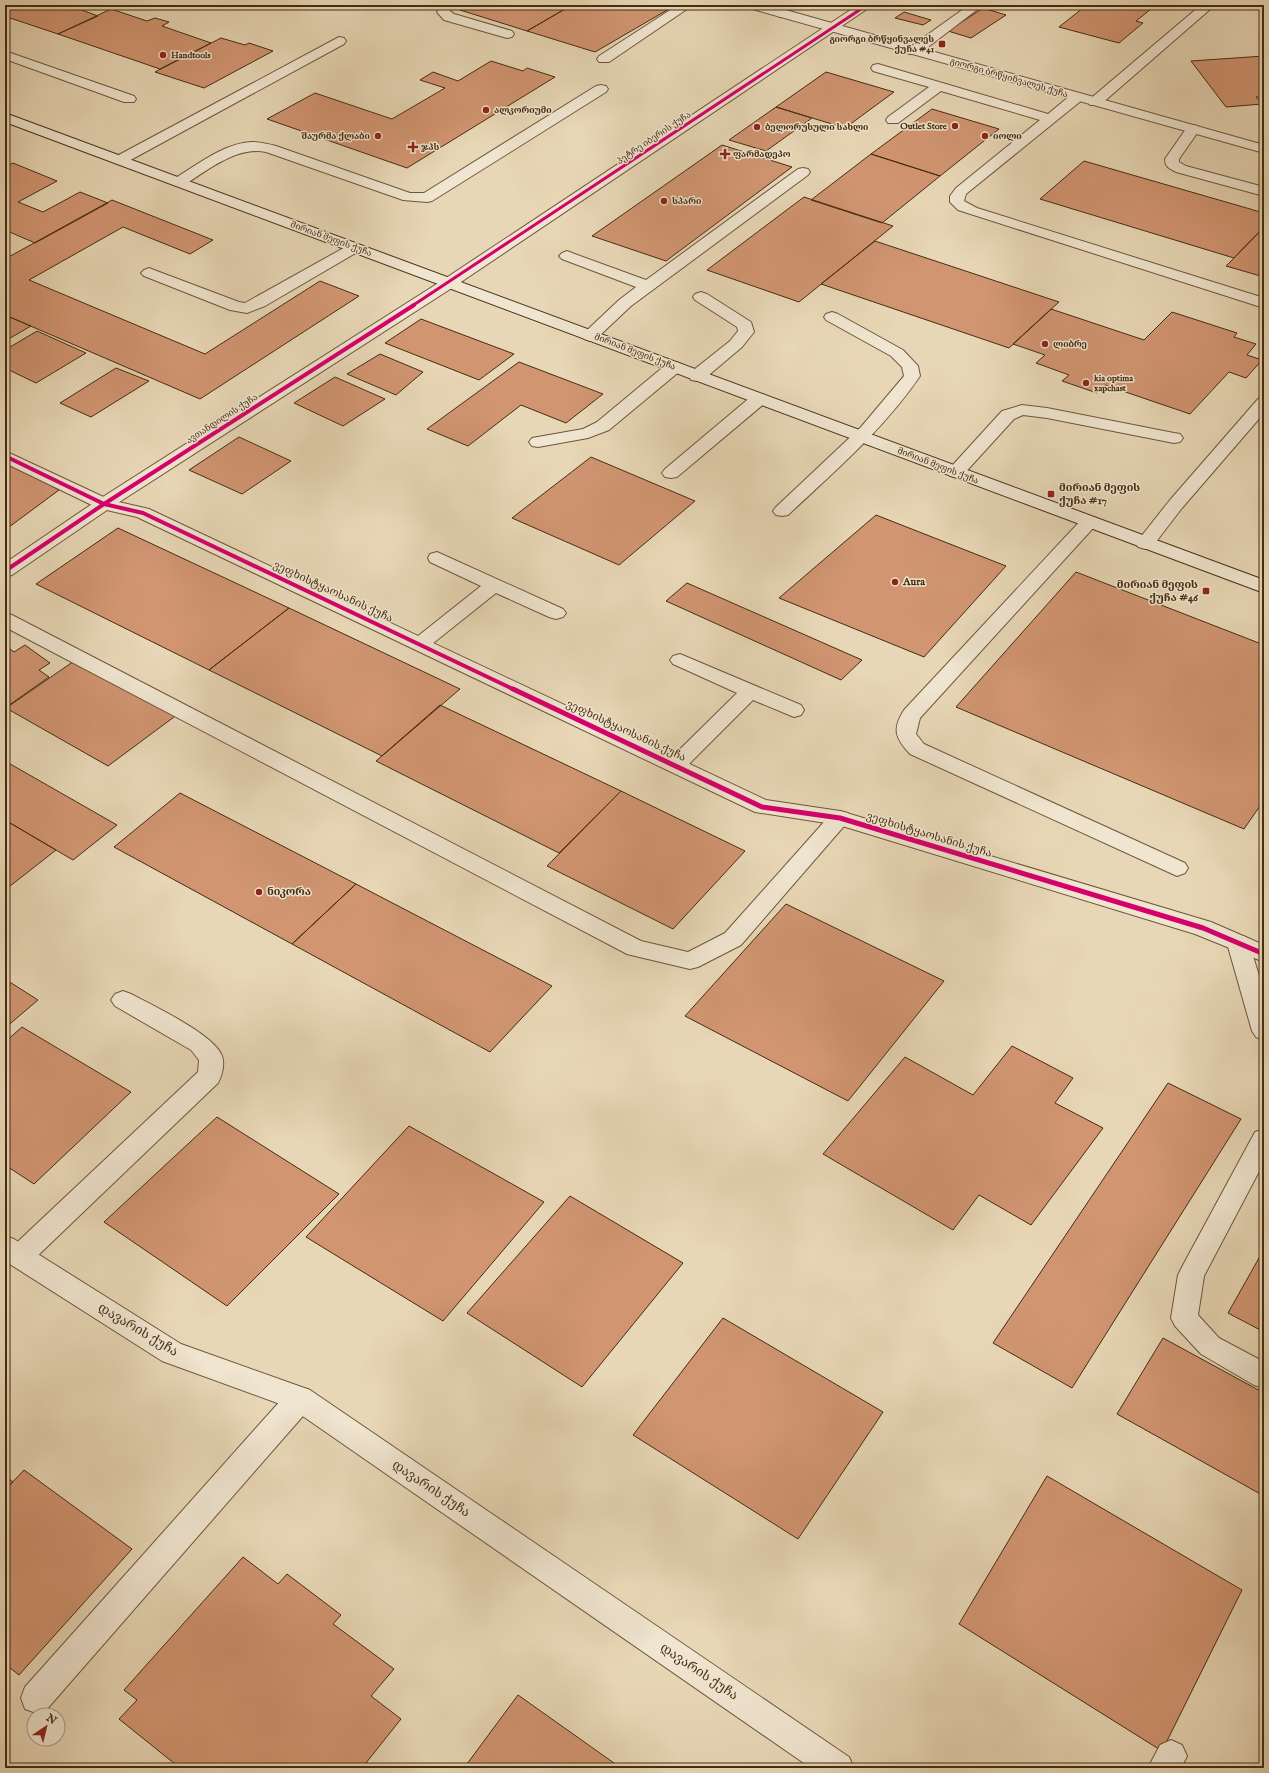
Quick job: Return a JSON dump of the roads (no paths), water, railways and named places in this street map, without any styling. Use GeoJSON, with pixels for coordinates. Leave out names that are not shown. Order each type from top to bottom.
{"type":"FeatureCollection","features":[{"type":"Feature","properties":{"kind":"street"},"geometry":{"type":"LineString","coordinates":[[448,5],[443,12],[449,17],[506,34]]}},
{"type":"Feature","properties":{"kind":"street"},"geometry":{"type":"LineString","coordinates":[[604,59],[687,5]]}},
{"type":"Feature","properties":{"kind":"street","name":"გიორგი ბრწყინვალეს ქუჩა"},"geometry":{"type":"LineString","coordinates":[[754,5],[781,9],[833,28],[1264,149]]}},
{"type":"Feature","properties":{"kind":"street","name":"პეტრე იბერის ქუჩა"},"geometry":{"type":"LineString","coordinates":[[450,283],[867,5]]}},
{"type":"Feature","properties":{"kind":"street"},"geometry":{"type":"LineString","coordinates":[[914,51],[977,5]]}},
{"type":"Feature","properties":{"kind":"street"},"geometry":{"type":"LineString","coordinates":[[1095,102],[1209,5]]}},
{"type":"Feature","properties":{"kind":"street"},"geometry":{"type":"LineString","coordinates":[[120,160],[339,41]]}},
{"type":"Feature","properties":{"kind":"street"},"geometry":{"type":"LineString","coordinates":[[5,55],[129,99]]}},
{"type":"Feature","properties":{"kind":"street"},"geometry":{"type":"LineString","coordinates":[[878,68],[1050,118]]}},
{"type":"Feature","properties":{"kind":"street"},"geometry":{"type":"LineString","coordinates":[[893,120],[939,86]]}},
{"type":"Feature","properties":{"kind":"street"},"geometry":{"type":"LineString","coordinates":[[179,182],[233,151],[246,146],[258,146],[271,149],[408,197],[427,198],[601,89]]}},
{"type":"Feature","properties":{"kind":"street"},"geometry":{"type":"LineString","coordinates":[[1077,97],[961,191],[957,196],[957,202],[963,207],[972,211],[1264,303]]}},
{"type":"Feature","properties":{"kind":"street","name":"მირიან მეფის ქუჩა"},"geometry":{"type":"LineString","coordinates":[[5,118],[1264,587]]}},
{"type":"Feature","properties":{"kind":"street"},"geometry":{"type":"LineString","coordinates":[[1193,129],[1172,159],[1172,164],[1181,169],[1264,192]]}},
{"type":"Feature","properties":{"kind":"street"},"geometry":{"type":"LineString","coordinates":[[590,336],[624,303],[803,172]]}},
{"type":"Feature","properties":{"kind":"street"},"geometry":{"type":"LineString","coordinates":[[149,273],[236,307],[247,308],[259,303],[354,248]]}},
{"type":"Feature","properties":{"kind":"street"},"geometry":{"type":"LineString","coordinates":[[567,256],[648,286]]}},
{"type":"Feature","properties":{"kind":"street","name":"ავთანდილის ქუჩა"},"geometry":{"type":"LineString","coordinates":[[5,571],[104,504],[450,283]]}},
{"type":"Feature","properties":{"kind":"street"},"geometry":{"type":"LineString","coordinates":[[697,376],[736,344],[746,332],[745,325],[701,297]]}},
{"type":"Feature","properties":{"kind":"street"},"geometry":{"type":"LineString","coordinates":[[782,511],[862,437],[894,401],[912,376],[910,366],[897,353],[832,317]]}},
{"type":"Feature","properties":{"kind":"street"},"geometry":{"type":"LineString","coordinates":[[538,442],[588,433],[603,426],[674,367]]}},
{"type":"Feature","properties":{"kind":"street"},"geometry":{"type":"LineString","coordinates":[[671,473],[759,399]]}},
{"type":"Feature","properties":{"kind":"street"},"geometry":{"type":"LineString","coordinates":[[1145,543],[1176,504],[1264,403]]}},
{"type":"Feature","properties":{"kind":"street"},"geometry":{"type":"LineString","coordinates":[[956,472],[1008,415],[1022,410],[1047,413],[1174,438]]}},
{"type":"Feature","properties":{"kind":"street","name":"ვეფხისტყაოსანის ქუჩა"},"geometry":{"type":"LineString","coordinates":[[5,456],[104,504],[143,513],[762,807],[840,818],[1203,928],[1264,954]]}},
{"type":"Feature","properties":{"kind":"street"},"geometry":{"type":"LineString","coordinates":[[1089,522],[911,715],[905,727],[907,739],[917,749],[1177,868]]}},
{"type":"Feature","properties":{"kind":"street"},"geometry":{"type":"LineString","coordinates":[[437,558],[556,613]]}},
{"type":"Feature","properties":{"kind":"street"},"geometry":{"type":"LineString","coordinates":[[420,644],[494,585]]}},
{"type":"Feature","properties":{"kind":"street"},"geometry":{"type":"LineString","coordinates":[[5,619],[635,948],[643,950],[690,961],[733,939],[840,818]]}},
{"type":"Feature","properties":{"kind":"street"},"geometry":{"type":"LineString","coordinates":[[680,660],[794,710]]}},
{"type":"Feature","properties":{"kind":"street"},"geometry":{"type":"LineString","coordinates":[[676,766],[750,691]]}},
{"type":"Feature","properties":{"kind":"street"},"geometry":{"type":"LineString","coordinates":[[1238,943],[1264,1031]]}},
{"type":"Feature","properties":{"kind":"street"},"geometry":{"type":"LineString","coordinates":[[12,1251],[210,1076],[211,1056],[199,1044],[123,1000]]}},
{"type":"Feature","properties":{"kind":"street"},"geometry":{"type":"LineString","coordinates":[[1264,1138],[1191,1275],[1184,1318],[1210,1346],[1264,1376]]}},
{"type":"Feature","properties":{"kind":"street","name":"დავარის ქუჩა"},"geometry":{"type":"LineString","coordinates":[[12,1251],[172,1353],[300,1398],[838,1768]]}},
{"type":"Feature","properties":{"kind":"street"},"geometry":{"type":"LineString","coordinates":[[36,1698],[300,1398]]}},
{"type":"Feature","properties":{"kind":"place","name":"გიორგი ბრწყინვალეს ქუჩა #41"},"geometry":{"type":"Point","coordinates":[942,44]}},
{"type":"Feature","properties":{"kind":"place","name":"Handtools"},"geometry":{"type":"Point","coordinates":[163,55]}},
{"type":"Feature","properties":{"kind":"place","name":"ალკორიუმი"},"geometry":{"type":"Point","coordinates":[486,110]}},
{"type":"Feature","properties":{"kind":"place","name":"Outlet Store"},"geometry":{"type":"Point","coordinates":[955,126]}},
{"type":"Feature","properties":{"kind":"place","name":"ბელორუსული სახლი"},"geometry":{"type":"Point","coordinates":[757,127]}},
{"type":"Feature","properties":{"kind":"place","name":"შაურმა ქლაბი"},"geometry":{"type":"Point","coordinates":[378,136]}},
{"type":"Feature","properties":{"kind":"place","name":"იოლი"},"geometry":{"type":"Point","coordinates":[985,136]}},
{"type":"Feature","properties":{"kind":"place","name":"ჯპს"},"geometry":{"type":"Point","coordinates":[413,147]}},
{"type":"Feature","properties":{"kind":"place","name":"ფარმადეპო"},"geometry":{"type":"Point","coordinates":[725,154]}},
{"type":"Feature","properties":{"kind":"place","name":"სპარი"},"geometry":{"type":"Point","coordinates":[664,201]}},
{"type":"Feature","properties":{"kind":"place","name":"ლიბრე"},"geometry":{"type":"Point","coordinates":[1045,344]}},
{"type":"Feature","properties":{"kind":"place","name":"kia optima xapchast"},"geometry":{"type":"Point","coordinates":[1086,383]}},
{"type":"Feature","properties":{"kind":"place","name":"მირიან მეფის ქუჩა #17"},"geometry":{"type":"Point","coordinates":[1051,494]}},
{"type":"Feature","properties":{"kind":"place","name":"Aura"},"geometry":{"type":"Point","coordinates":[895,582]}},
{"type":"Feature","properties":{"kind":"place","name":"მირიან მეფის ქუჩა #46"},"geometry":{"type":"Point","coordinates":[1206,591]}},
{"type":"Feature","properties":{"kind":"place","name":"ნიკორა"},"geometry":{"type":"Point","coordinates":[259,892]}}]}
